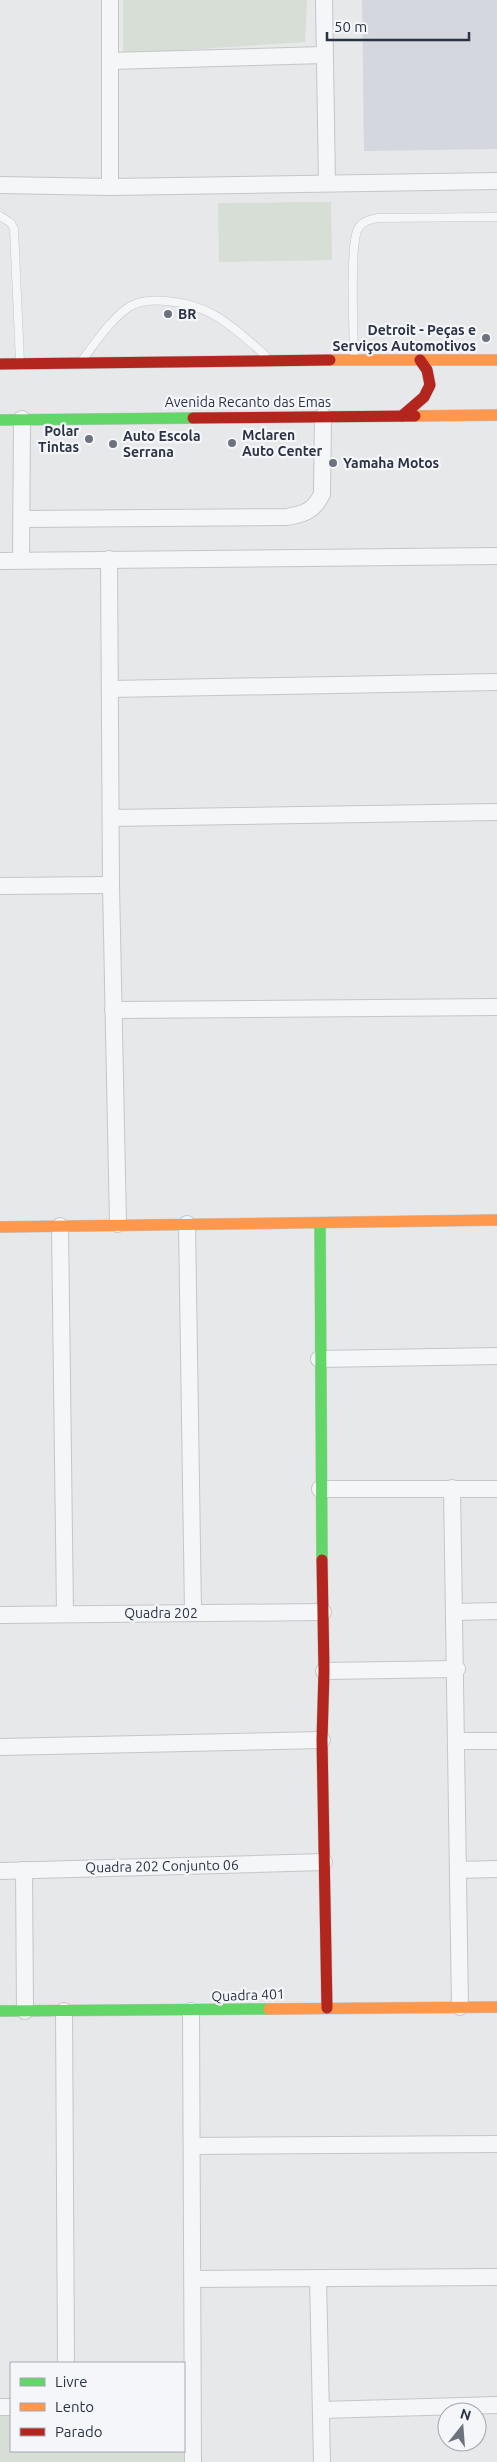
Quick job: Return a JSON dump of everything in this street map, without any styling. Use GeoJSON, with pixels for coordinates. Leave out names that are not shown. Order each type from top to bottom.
{"type":"FeatureCollection","features":[{"type":"Feature","properties":{"kind":"street"},"geometry":{"type":"LineString","coordinates":[[110,0],[110,187]]}},
{"type":"Feature","properties":{"kind":"street"},"geometry":{"type":"LineString","coordinates":[[324,0],[327,183]]}},
{"type":"Feature","properties":{"kind":"street"},"geometry":{"type":"LineString","coordinates":[[110,61],[324,55]]}},
{"type":"Feature","properties":{"kind":"street"},"geometry":{"type":"LineString","coordinates":[[0,186],[110,187],[497,181]]}},
{"type":"Feature","properties":{"kind":"street"},"geometry":{"type":"LineString","coordinates":[[0,364],[270,360],[497,360]]}},
{"type":"Feature","properties":{"kind":"street"},"geometry":{"type":"LineString","coordinates":[[402,416],[425,397],[431,385],[429,371],[420,360]]}},
{"type":"Feature","properties":{"kind":"street","name":"Avenida Recanto das Emas"},"geometry":{"type":"LineString","coordinates":[[0,420],[22,418],[497,415]]}},
{"type":"Feature","properties":{"kind":"street"},"geometry":{"type":"LineString","coordinates":[[22,519],[287,517],[303,514],[311,510],[322,494],[323,416]]}},
{"type":"Feature","properties":{"kind":"street"},"geometry":{"type":"LineString","coordinates":[[21,560],[22,418]]}},
{"type":"Feature","properties":{"kind":"street"},"geometry":{"type":"LineString","coordinates":[[0,561],[497,556]]}},
{"type":"Feature","properties":{"kind":"street"},"geometry":{"type":"LineString","coordinates":[[109,559],[111,885],[118,1224]]}},
{"type":"Feature","properties":{"kind":"street"},"geometry":{"type":"LineString","coordinates":[[110,689],[497,682]]}},
{"type":"Feature","properties":{"kind":"street"},"geometry":{"type":"LineString","coordinates":[[111,818],[497,812]]}},
{"type":"Feature","properties":{"kind":"street"},"geometry":{"type":"LineString","coordinates":[[0,886],[111,885]]}},
{"type":"Feature","properties":{"kind":"street"},"geometry":{"type":"LineString","coordinates":[[113,1010],[497,1008]]}},
{"type":"Feature","properties":{"kind":"street"},"geometry":{"type":"LineString","coordinates":[[0,1226],[320,1224],[497,1220]]}},
{"type":"Feature","properties":{"kind":"street"},"geometry":{"type":"LineString","coordinates":[[187,1224],[193,1612]]}},
{"type":"Feature","properties":{"kind":"street"},"geometry":{"type":"LineString","coordinates":[[320,1224],[320,1489],[324,1671],[322,1740],[327,2008]]}},
{"type":"Feature","properties":{"kind":"street"},"geometry":{"type":"LineString","coordinates":[[60,1226],[65,1613]]}},
{"type":"Feature","properties":{"kind":"street"},"geometry":{"type":"LineString","coordinates":[[320,1359],[497,1356]]}},
{"type":"Feature","properties":{"kind":"street"},"geometry":{"type":"LineString","coordinates":[[452,1488],[456,1612],[460,2007]]}},
{"type":"Feature","properties":{"kind":"street"},"geometry":{"type":"LineString","coordinates":[[320,1489],[497,1488]]}},
{"type":"Feature","properties":{"kind":"street"},"geometry":{"type":"LineString","coordinates":[[456,1612],[497,1611]]}},
{"type":"Feature","properties":{"kind":"street","name":"Quadra 202"},"geometry":{"type":"LineString","coordinates":[[0,1615],[323,1612]]}},
{"type":"Feature","properties":{"kind":"street"},"geometry":{"type":"LineString","coordinates":[[324,1671],[456,1669]]}},
{"type":"Feature","properties":{"kind":"street"},"geometry":{"type":"LineString","coordinates":[[0,1747],[322,1740]]}},
{"type":"Feature","properties":{"kind":"street"},"geometry":{"type":"LineString","coordinates":[[457,1741],[497,1741]]}},
{"type":"Feature","properties":{"kind":"street","name":"Quadra 202 Conjunto 06"},"geometry":{"type":"LineString","coordinates":[[0,1870],[324,1862]]}},
{"type":"Feature","properties":{"kind":"street"},"geometry":{"type":"LineString","coordinates":[[24,1870],[25,2011]]}},
{"type":"Feature","properties":{"kind":"street"},"geometry":{"type":"LineString","coordinates":[[458,1870],[497,1870]]}},
{"type":"Feature","properties":{"kind":"street","name":"Quadra 401"},"geometry":{"type":"LineString","coordinates":[[0,2012],[191,2012],[327,2008],[497,2007]]}},
{"type":"Feature","properties":{"kind":"street"},"geometry":{"type":"LineString","coordinates":[[64,2011],[66,2362]]}},
{"type":"Feature","properties":{"kind":"street"},"geometry":{"type":"LineString","coordinates":[[191,2012],[193,2279],[188,2407],[194,2462]]}},
{"type":"Feature","properties":{"kind":"street"},"geometry":{"type":"LineString","coordinates":[[192,2146],[497,2144]]}},
{"type":"Feature","properties":{"kind":"street"},"geometry":{"type":"LineString","coordinates":[[193,2279],[497,2277]]}},
{"type":"Feature","properties":{"kind":"street"},"geometry":{"type":"LineString","coordinates":[[318,2278],[322,2462]]}},
{"type":"Feature","properties":{"kind":"street"},"geometry":{"type":"LineString","coordinates":[[321,2410],[497,2405]]}},
{"type":"Feature","properties":{"kind":"lane"},"geometry":{"type":"LineString","coordinates":[[0,216],[11,223],[14,229],[20,364]]}},
{"type":"Feature","properties":{"kind":"lane"},"geometry":{"type":"LineString","coordinates":[[354,360],[355,235],[359,226],[366,221],[378,218],[497,217]]}},
{"type":"Feature","properties":{"kind":"lane"},"geometry":{"type":"LineString","coordinates":[[79,363],[112,322],[130,307],[148,300],[183,302],[211,311],[228,323],[270,360]]}},
{"type":"Feature","properties":{"kind":"shaded area"},"geometry":{"type":"Polygon","coordinates":[[[123,0],[307,0],[305,42],[123,54],[123,0]]]}},
{"type":"Feature","properties":{"kind":"shaded area"},"geometry":{"type":"Polygon","coordinates":[[[362,0],[497,0],[497,149],[364,151],[362,0]]]}},
{"type":"Feature","properties":{"kind":"shaded area"},"geometry":{"type":"Polygon","coordinates":[[[331,202],[332,260],[219,262],[218,203],[331,202]]]}},
{"type":"Feature","properties":{"kind":"shaded area"},"geometry":{"type":"Polygon","coordinates":[[[0,2413],[10,2413],[10,2452],[185,2452],[186,2413],[186,2462],[0,2462],[0,2413]]]}},
{"type":"Feature","properties":{"kind":"traffic: fast"},"geometry":{"type":"LineString","coordinates":[[0,420],[193,418]]}},
{"type":"Feature","properties":{"kind":"traffic: fast"},"geometry":{"type":"LineString","coordinates":[[320,1224],[322,1560]]}},
{"type":"Feature","properties":{"kind":"traffic: fast"},"geometry":{"type":"LineString","coordinates":[[0,2011],[269,2009]]}},
{"type":"Feature","properties":{"kind":"traffic: slow"},"geometry":{"type":"LineString","coordinates":[[330,360],[497,360]]}},
{"type":"Feature","properties":{"kind":"traffic: slow"},"geometry":{"type":"LineString","coordinates":[[415,416],[497,415]]}},
{"type":"Feature","properties":{"kind":"traffic: slow"},"geometry":{"type":"LineString","coordinates":[[0,1227],[497,1220]]}},
{"type":"Feature","properties":{"kind":"traffic: slow"},"geometry":{"type":"LineString","coordinates":[[269,2009],[497,2007]]}},
{"type":"Feature","properties":{"kind":"traffic: jam"},"geometry":{"type":"LineString","coordinates":[[0,364],[330,360]]}},
{"type":"Feature","properties":{"kind":"traffic: jam"},"geometry":{"type":"LineString","coordinates":[[402,416],[424,397],[430,385],[427,370],[420,360]]}},
{"type":"Feature","properties":{"kind":"traffic: jam"},"geometry":{"type":"LineString","coordinates":[[193,418],[415,416]]}},
{"type":"Feature","properties":{"kind":"traffic: jam"},"geometry":{"type":"LineString","coordinates":[[322,1560],[324,1671],[322,1740],[327,2008]]}},
{"type":"Feature","properties":{"kind":"place","name":"BR"},"geometry":{"type":"Point","coordinates":[168,314]}},
{"type":"Feature","properties":{"kind":"place","name":"Detroit - Peças e Serviços Automotivos"},"geometry":{"type":"Point","coordinates":[486,338]}},
{"type":"Feature","properties":{"kind":"place","name":"Polar Tintas"},"geometry":{"type":"Point","coordinates":[89,439]}},
{"type":"Feature","properties":{"kind":"place","name":"Mclaren Auto Center"},"geometry":{"type":"Point","coordinates":[232,443]}},
{"type":"Feature","properties":{"kind":"place","name":"Auto Escola Serrana"},"geometry":{"type":"Point","coordinates":[113,444]}},
{"type":"Feature","properties":{"kind":"place","name":"Yamaha Motos"},"geometry":{"type":"Point","coordinates":[333,463]}}]}
